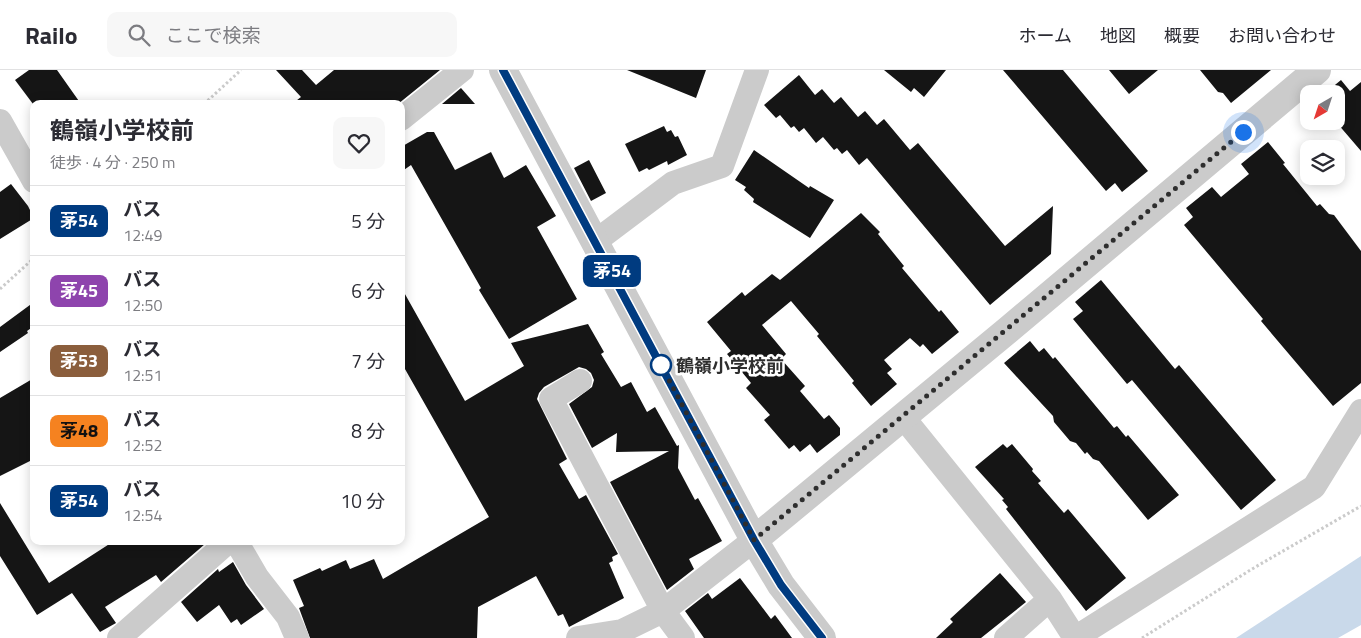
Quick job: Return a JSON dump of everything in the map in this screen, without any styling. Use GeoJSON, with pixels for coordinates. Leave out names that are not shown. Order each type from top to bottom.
{"type":"FeatureCollection","features":[{"type":"Feature","properties":{"kind":"street"},"geometry":{"type":"LineString","coordinates":[[405,116],[462,70]]}},
{"type":"Feature","properties":{"kind":"street"},"geometry":{"type":"LineString","coordinates":[[503,70],[754,540],[781,585],[822,638]]}},
{"type":"Feature","properties":{"kind":"street"},"geometry":{"type":"LineString","coordinates":[[596,241],[673,183],[722,166],[758,70]]}},
{"type":"Feature","properties":{"kind":"street"},"geometry":{"type":"LineString","coordinates":[[578,638],[622,631],[663,611],[754,540],[903,417],[1316,70]]}},
{"type":"Feature","properties":{"kind":"street"},"geometry":{"type":"LineString","coordinates":[[0,121],[30,175]]}},
{"type":"Feature","properties":{"kind":"street"},"geometry":{"type":"LineString","coordinates":[[580,381],[551,398],[663,611],[683,638]]}},
{"type":"Feature","properties":{"kind":"street"},"geometry":{"type":"LineString","coordinates":[[903,417],[1050,599],[1075,638],[1314,487],[1361,410]]}},
{"type":"Feature","properties":{"kind":"street"},"geometry":{"type":"LineString","coordinates":[[119,638],[224,545]]}},
{"type":"Feature","properties":{"kind":"street"},"geometry":{"type":"LineString","coordinates":[[238,545],[257,578],[288,618],[297,638]]}},
{"type":"Feature","properties":{"kind":"street"},"geometry":{"type":"LineString","coordinates":[[1006,638],[1050,599]]}},
{"type":"Feature","properties":{"kind":"path"},"geometry":{"type":"LineString","coordinates":[[208,100],[241,70]]}},
{"type":"Feature","properties":{"kind":"path"},"geometry":{"type":"LineString","coordinates":[[0,289],[30,262]]}},
{"type":"Feature","properties":{"kind":"path"},"geometry":{"type":"LineString","coordinates":[[1142,638],[1252,569],[1361,506]]}},
{"type":"Feature","properties":{"kind":"water"},"geometry":{"type":"Polygon","coordinates":[[[1361,556],[1361,625],[1338,638],[1236,638],[1361,556]]]}},
{"type":"Feature","properties":{"kind":"building"},"geometry":{"type":"Polygon","coordinates":[[[29,70],[57,70],[78,100],[30,100],[15,80],[29,70]]]}},
{"type":"Feature","properties":{"kind":"building"},"geometry":{"type":"Polygon","coordinates":[[[276,70],[302,70],[316,85],[334,70],[440,70],[403,100],[297,100],[301,97],[276,70]]]}},
{"type":"Feature","properties":{"kind":"building"},"geometry":{"type":"Polygon","coordinates":[[[627,70],[706,70],[696,98],[627,70]]]}},
{"type":"Feature","properties":{"kind":"building"},"geometry":{"type":"Polygon","coordinates":[[[884,70],[946,70],[924,97],[914,88],[911,92],[884,70]]]}},
{"type":"Feature","properties":{"kind":"building"},"geometry":{"type":"Polygon","coordinates":[[[1003,70],[1063,70],[1148,171],[1122,192],[1115,183],[1106,191],[1003,70]]]}},
{"type":"Feature","properties":{"kind":"building"},"geometry":{"type":"Polygon","coordinates":[[[1109,70],[1158,70],[1129,94],[1109,70]]]}},
{"type":"Feature","properties":{"kind":"building"},"geometry":{"type":"Polygon","coordinates":[[[1200,70],[1271,70],[1231,103],[1223,93],[1218,92],[1200,70]]]}},
{"type":"Feature","properties":{"kind":"building"},"geometry":{"type":"Polygon","coordinates":[[[799,75],[815,95],[822,89],[834,103],[841,97],[858,117],[865,111],[877,125],[884,119],[910,150],[918,143],[1005,246],[1053,206],[1051,254],[990,305],[867,158],[859,165],[847,150],[842,154],[837,148],[834,150],[823,137],[816,143],[804,128],[799,132],[794,126],[791,128],[780,115],[776,118],[764,105],[799,75]]]}},
{"type":"Feature","properties":{"kind":"building"},"geometry":{"type":"Polygon","coordinates":[[[1341,80],[1350,91],[1361,82],[1361,151],[1343,130],[1345,130],[1345,85],[1335,85],[1341,80]]]}},
{"type":"Feature","properties":{"kind":"building"},"geometry":{"type":"Polygon","coordinates":[[[461,88],[475,104],[442,104],[461,88]]]}},
{"type":"Feature","properties":{"kind":"building"},"geometry":{"type":"Polygon","coordinates":[[[664,126],[667,132],[671,130],[675,137],[678,136],[687,155],[668,165],[667,161],[649,170],[647,168],[639,172],[625,144],[664,126]]]}},
{"type":"Feature","properties":{"kind":"building"},"geometry":{"type":"Polygon","coordinates":[[[427,132],[434,132],[455,170],[491,152],[504,178],[526,165],[556,216],[537,227],[577,299],[509,339],[479,290],[481,288],[411,165],[405,169],[405,145],[427,132]]]}},
{"type":"Feature","properties":{"kind":"building"},"geometry":{"type":"Polygon","coordinates":[[[1268,142],[1317,206],[1320,204],[1329,214],[1334,215],[1361,251],[1361,383],[1333,406],[1261,321],[1263,319],[1184,225],[1193,217],[1186,208],[1212,187],[1221,197],[1249,174],[1241,164],[1268,142]]]}},
{"type":"Feature","properties":{"kind":"building"},"geometry":{"type":"Polygon","coordinates":[[[754,150],[809,188],[810,186],[834,200],[810,238],[753,202],[754,199],[744,190],[746,187],[735,180],[754,150]]]}},
{"type":"Feature","properties":{"kind":"building"},"geometry":{"type":"Polygon","coordinates":[[[589,160],[606,193],[591,201],[574,168],[589,160]]]}},
{"type":"Feature","properties":{"kind":"building"},"geometry":{"type":"Polygon","coordinates":[[[11,184],[28,206],[30,220],[0,239],[0,192],[11,184]]]}},
{"type":"Feature","properties":{"kind":"building"},"geometry":{"type":"Polygon","coordinates":[[[861,213],[880,232],[878,234],[904,266],[902,268],[939,312],[941,310],[959,332],[932,354],[923,344],[920,347],[910,338],[884,360],[892,369],[887,373],[897,384],[871,406],[852,383],[854,381],[817,336],[819,334],[791,301],[762,325],[786,354],[781,359],[805,386],[800,391],[824,419],[829,415],[840,428],[840,435],[817,453],[810,444],[800,452],[794,445],[789,449],[764,420],[770,415],[746,388],[751,383],[727,354],[731,351],[707,322],[742,292],[745,296],[772,274],[780,280],[861,213]]]}},
{"type":"Feature","properties":{"kind":"building"},"geometry":{"type":"Polygon","coordinates":[[[1101,280],[1175,369],[1179,365],[1276,480],[1241,510],[1132,380],[1127,384],[1073,319],[1083,311],[1075,302],[1101,280]]]}},
{"type":"Feature","properties":{"kind":"building"},"geometry":{"type":"Polygon","coordinates":[[[405,294],[465,401],[524,366],[511,343],[588,324],[604,352],[601,354],[621,387],[631,382],[647,412],[655,407],[677,446],[679,445],[678,468],[695,500],[698,498],[722,541],[689,559],[694,569],[667,590],[610,482],[669,451],[616,452],[617,433],[592,448],[569,404],[592,387],[594,380],[591,373],[579,367],[544,387],[537,399],[567,459],[559,464],[579,499],[586,495],[618,554],[612,557],[613,561],[609,563],[624,598],[569,627],[563,614],[558,616],[536,576],[478,607],[477,638],[310,638],[299,608],[304,606],[293,580],[320,568],[322,571],[346,560],[350,569],[374,559],[383,579],[489,517],[405,369],[405,294]]]}},
{"type":"Feature","properties":{"kind":"building"},"geometry":{"type":"Polygon","coordinates":[[[30,305],[30,329],[27,331],[28,333],[0,352],[0,327],[30,305]]]}},
{"type":"Feature","properties":{"kind":"building"},"geometry":{"type":"Polygon","coordinates":[[[1030,341],[1039,352],[1044,348],[1053,359],[1055,357],[1114,428],[1117,426],[1126,437],[1128,435],[1179,495],[1148,520],[1099,461],[1093,459],[1087,452],[1085,454],[1076,443],[1070,441],[1054,422],[1053,416],[1004,363],[1030,341]]]}},
{"type":"Feature","properties":{"kind":"building"},"geometry":{"type":"Polygon","coordinates":[[[30,380],[30,461],[0,476],[0,398],[30,380]]]}},
{"type":"Feature","properties":{"kind":"building"},"geometry":{"type":"Polygon","coordinates":[[[1003,444],[1007,448],[1012,444],[1033,469],[1032,471],[1041,481],[1038,483],[1064,513],[1068,509],[1126,578],[1086,611],[1006,509],[1008,507],[1002,500],[1004,499],[975,467],[1003,444]]]}},
{"type":"Feature","properties":{"kind":"building"},"geometry":{"type":"Polygon","coordinates":[[[0,503],[49,583],[108,545],[204,545],[161,582],[156,575],[105,607],[116,623],[100,632],[72,593],[37,615],[0,556],[0,503]]]}},
{"type":"Feature","properties":{"kind":"building"},"geometry":{"type":"Polygon","coordinates":[[[233,562],[246,585],[264,609],[241,625],[237,619],[231,623],[219,605],[197,622],[181,602],[218,569],[219,572],[233,562]]]}},
{"type":"Feature","properties":{"kind":"building"},"geometry":{"type":"Polygon","coordinates":[[[1000,573],[1026,602],[981,638],[936,638],[953,622],[950,619],[1000,573]]]}},
{"type":"Feature","properties":{"kind":"building"},"geometry":{"type":"Polygon","coordinates":[[[740,578],[771,619],[775,615],[792,638],[704,638],[685,611],[708,593],[712,599],[740,578]]]}},
{"type":"Feature","properties":{"kind":"bus line","name":"茅54"},"geometry":{"type":"LineString","coordinates":[[503,70],[754,540],[781,585],[822,638]]}},
{"type":"Feature","properties":{"kind":"place","name":"鶴嶺小学校前"},"geometry":{"type":"Point","coordinates":[661,365]}},
{"type":"Feature","properties":{"kind":"route"},"geometry":{"type":"LineString","coordinates":[[661,365],[754,540],[1243,132]]}}]}
